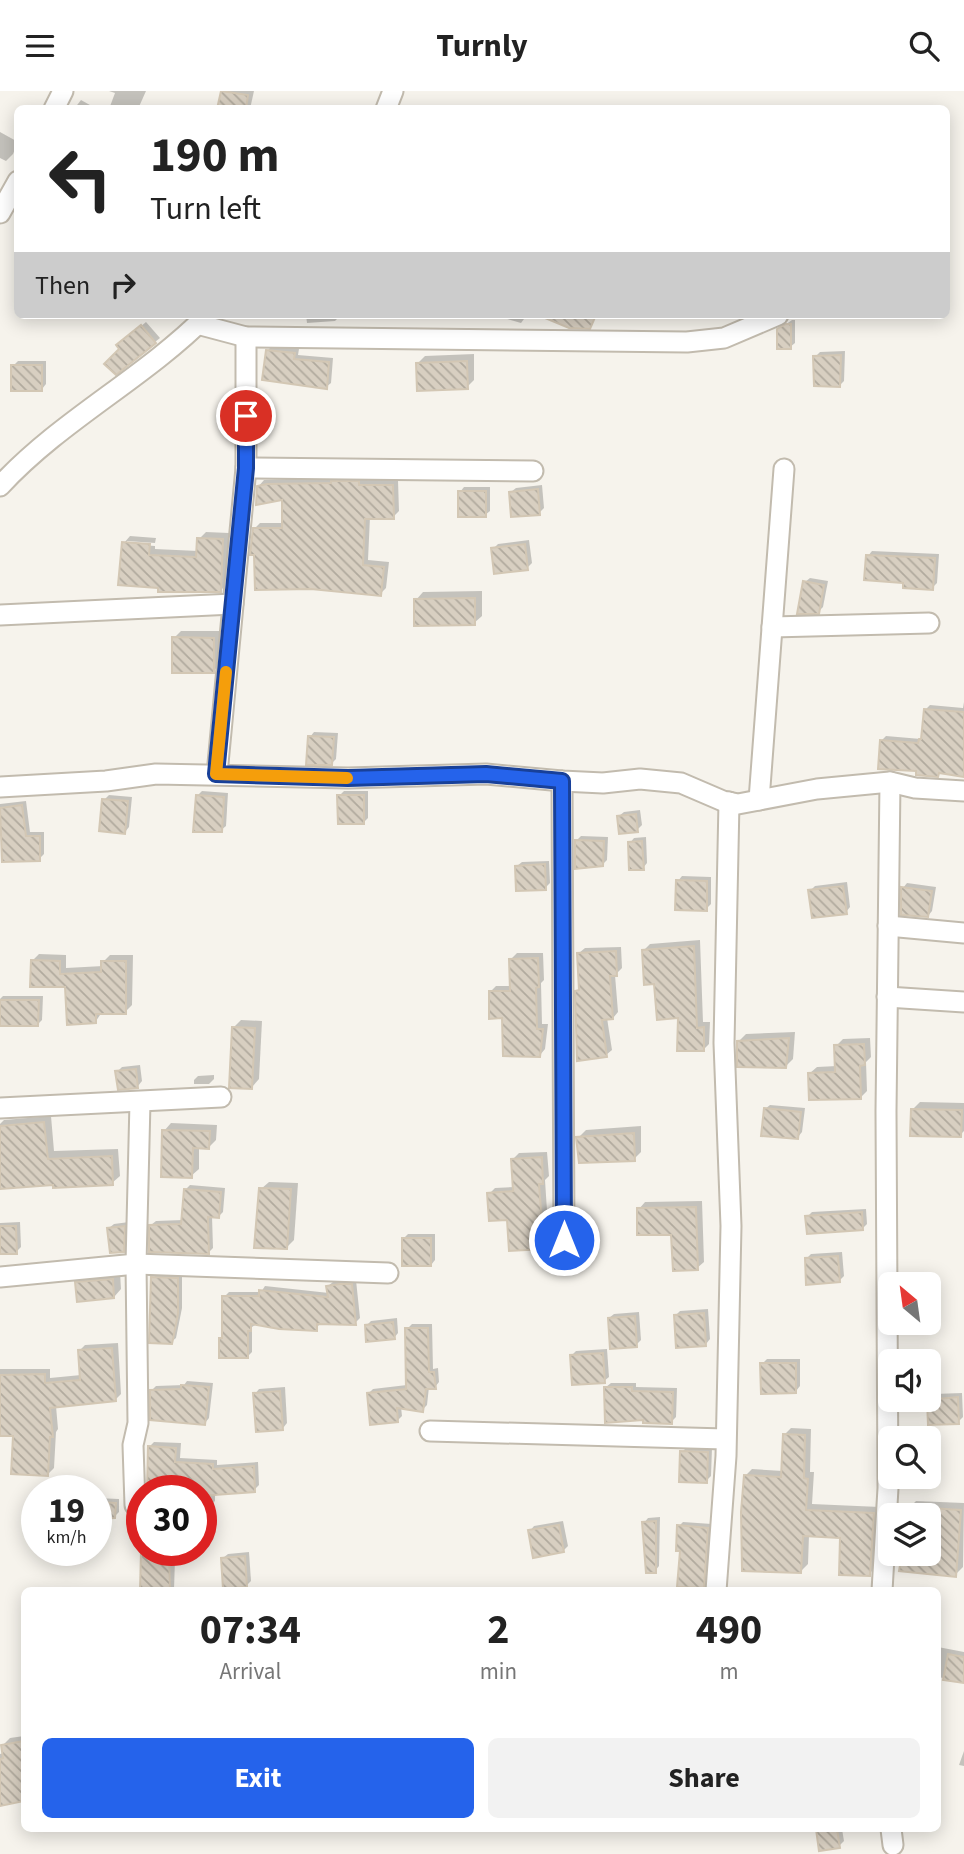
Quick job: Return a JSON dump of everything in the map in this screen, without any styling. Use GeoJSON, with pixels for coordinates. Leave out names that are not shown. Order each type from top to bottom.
{"type":"FeatureCollection","features":[{"type":"Feature","properties":{"kind":"street"},"geometry":{"type":"LineString","coordinates":[[0,213],[14,190]]}},
{"type":"Feature","properties":{"kind":"street"},"geometry":{"type":"LineString","coordinates":[[0,486],[23,462],[202,320],[246,337],[687,342],[724,338],[769,319]]}},
{"type":"Feature","properties":{"kind":"street"},"geometry":{"type":"LineString","coordinates":[[216,774],[246,468],[246,337]]}},
{"type":"Feature","properties":{"kind":"street"},"geometry":{"type":"LineString","coordinates":[[246,468],[533,471]]}},
{"type":"Feature","properties":{"kind":"street"},"geometry":{"type":"LineString","coordinates":[[759,800],[784,469]]}},
{"type":"Feature","properties":{"kind":"street"},"geometry":{"type":"LineString","coordinates":[[0,615],[233,604]]}},
{"type":"Feature","properties":{"kind":"street"},"geometry":{"type":"LineString","coordinates":[[772,627],[929,622]]}},
{"type":"Feature","properties":{"kind":"street"},"geometry":{"type":"LineString","coordinates":[[0,787],[106,781],[156,774],[348,778],[486,774],[603,783],[640,779],[681,783],[738,804],[817,789],[890,782],[915,788],[964,790]]}},
{"type":"Feature","properties":{"kind":"street"},"geometry":{"type":"LineString","coordinates":[[562,781],[564,1240]]}},
{"type":"Feature","properties":{"kind":"street"},"geometry":{"type":"LineString","coordinates":[[882,1587],[888,1488],[887,997],[890,782]]}},
{"type":"Feature","properties":{"kind":"street"},"geometry":{"type":"LineString","coordinates":[[716,1587],[726,1439],[731,1226],[723,1043],[729,802]]}},
{"type":"Feature","properties":{"kind":"street"},"geometry":{"type":"LineString","coordinates":[[888,926],[964,933]]}},
{"type":"Feature","properties":{"kind":"street"},"geometry":{"type":"LineString","coordinates":[[887,997],[964,1002]]}},
{"type":"Feature","properties":{"kind":"street"},"geometry":{"type":"LineString","coordinates":[[0,1108],[221,1097]]}},
{"type":"Feature","properties":{"kind":"street"},"geometry":{"type":"LineString","coordinates":[[134,1475],[133,1445],[138,1423],[136,1264],[140,1102]]}},
{"type":"Feature","properties":{"kind":"street"},"geometry":{"type":"LineString","coordinates":[[0,1277],[136,1264],[388,1273]]}},
{"type":"Feature","properties":{"kind":"street"},"geometry":{"type":"LineString","coordinates":[[430,1431],[726,1439]]}},
{"type":"Feature","properties":{"kind":"building"},"geometry":{"type":"Polygon","coordinates":[[[221,91],[248,95],[247,105],[218,105],[221,91]]]}},
{"type":"Feature","properties":{"kind":"building"},"geometry":{"type":"Polygon","coordinates":[[[548,319],[594,319],[590,329],[569,328],[548,319]]]}},
{"type":"Feature","properties":{"kind":"building"},"geometry":{"type":"Polygon","coordinates":[[[791,324],[791,349],[777,349],[777,329],[791,324]]]}},
{"type":"Feature","properties":{"kind":"building"},"geometry":{"type":"Polygon","coordinates":[[[141,325],[156,343],[116,375],[104,364],[119,349],[116,345],[141,325]]]}},
{"type":"Feature","properties":{"kind":"building"},"geometry":{"type":"Polygon","coordinates":[[[266,350],[295,353],[294,359],[329,362],[327,389],[262,380],[266,350]]]}},
{"type":"Feature","properties":{"kind":"building"},"geometry":{"type":"Polygon","coordinates":[[[841,355],[840,387],[814,386],[813,356],[841,355]]]}},
{"type":"Feature","properties":{"kind":"building"},"geometry":{"type":"Polygon","coordinates":[[[467,361],[468,389],[417,391],[416,363],[467,361]]]}},
{"type":"Feature","properties":{"kind":"building"},"geometry":{"type":"Polygon","coordinates":[[[11,365],[42,365],[42,391],[11,391],[11,365]]]}},
{"type":"Feature","properties":{"kind":"building"},"geometry":{"type":"Polygon","coordinates":[[[359,481],[359,485],[393,485],[394,519],[365,519],[363,565],[384,567],[381,596],[311,589],[255,590],[254,555],[250,555],[253,528],[282,528],[282,500],[256,505],[257,486],[359,481]]]}},
{"type":"Feature","properties":{"kind":"building"},"geometry":{"type":"Polygon","coordinates":[[[538,489],[540,515],[511,517],[509,492],[538,489]]]}},
{"type":"Feature","properties":{"kind":"building"},"geometry":{"type":"Polygon","coordinates":[[[458,491],[486,491],[486,517],[458,517],[458,491]]]}},
{"type":"Feature","properties":{"kind":"building"},"geometry":{"type":"Polygon","coordinates":[[[197,538],[223,539],[221,592],[158,592],[158,588],[118,585],[122,542],[150,544],[149,555],[196,557],[197,538]]]}},
{"type":"Feature","properties":{"kind":"building"},"geometry":{"type":"Polygon","coordinates":[[[525,544],[528,570],[494,574],[491,548],[525,544]]]}},
{"type":"Feature","properties":{"kind":"building"},"geometry":{"type":"Polygon","coordinates":[[[866,555],[935,558],[933,590],[903,588],[903,583],[864,580],[866,555]]]}},
{"type":"Feature","properties":{"kind":"building"},"geometry":{"type":"Polygon","coordinates":[[[803,581],[824,585],[819,614],[797,614],[803,581]]]}},
{"type":"Feature","properties":{"kind":"building"},"geometry":{"type":"Polygon","coordinates":[[[475,598],[475,625],[414,626],[414,599],[475,598]]]}},
{"type":"Feature","properties":{"kind":"building"},"geometry":{"type":"Polygon","coordinates":[[[172,637],[214,638],[214,673],[172,673],[172,637]]]}},
{"type":"Feature","properties":{"kind":"building"},"geometry":{"type":"Polygon","coordinates":[[[924,709],[964,712],[964,777],[939,773],[938,777],[916,775],[916,771],[878,769],[880,740],[918,743],[921,739],[924,709]]]}},
{"type":"Feature","properties":{"kind":"building"},"geometry":{"type":"Polygon","coordinates":[[[308,736],[334,737],[332,765],[306,765],[308,736]]]}},
{"type":"Feature","properties":{"kind":"building"},"geometry":{"type":"Polygon","coordinates":[[[196,795],[224,797],[222,832],[193,832],[196,795]]]}},
{"type":"Feature","properties":{"kind":"building"},"geometry":{"type":"Polygon","coordinates":[[[337,795],[364,795],[364,824],[338,824],[337,795]]]}},
{"type":"Feature","properties":{"kind":"building"},"geometry":{"type":"Polygon","coordinates":[[[102,799],[128,801],[125,834],[99,831],[102,799]]]}},
{"type":"Feature","properties":{"kind":"building"},"geometry":{"type":"Polygon","coordinates":[[[22,805],[26,836],[40,836],[40,861],[2,862],[0,808],[22,805]]]}},
{"type":"Feature","properties":{"kind":"building"},"geometry":{"type":"Polygon","coordinates":[[[636,814],[638,832],[619,834],[617,816],[636,814]]]}},
{"type":"Feature","properties":{"kind":"building"},"geometry":{"type":"Polygon","coordinates":[[[575,840],[604,841],[603,866],[575,869],[575,840]]]}},
{"type":"Feature","properties":{"kind":"building"},"geometry":{"type":"Polygon","coordinates":[[[642,841],[644,870],[629,870],[628,842],[642,841]]]}},
{"type":"Feature","properties":{"kind":"building"},"geometry":{"type":"Polygon","coordinates":[[[545,864],[546,890],[516,891],[515,866],[545,864]]]}},
{"type":"Feature","properties":{"kind":"building"},"geometry":{"type":"Polygon","coordinates":[[[676,880],[707,881],[707,911],[675,910],[676,880]]]}},
{"type":"Feature","properties":{"kind":"building"},"geometry":{"type":"Polygon","coordinates":[[[843,886],[847,914],[812,918],[808,890],[843,886]]]}},
{"type":"Feature","properties":{"kind":"building"},"geometry":{"type":"Polygon","coordinates":[[[901,887],[932,891],[928,917],[901,915],[901,887]]]}},
{"type":"Feature","properties":{"kind":"building"},"geometry":{"type":"Polygon","coordinates":[[[694,946],[697,1028],[704,1027],[704,1051],[677,1051],[678,1018],[657,1020],[654,984],[644,985],[642,950],[694,946]]]}},
{"type":"Feature","properties":{"kind":"building"},"geometry":{"type":"Polygon","coordinates":[[[616,951],[617,976],[610,976],[613,1019],[602,1020],[607,1057],[577,1061],[577,953],[616,951]]]}},
{"type":"Feature","properties":{"kind":"building"},"geometry":{"type":"Polygon","coordinates":[[[538,958],[537,1029],[543,1029],[540,1057],[503,1056],[502,1018],[489,1019],[489,991],[510,991],[509,959],[538,958]]]}},
{"type":"Feature","properties":{"kind":"building"},"geometry":{"type":"Polygon","coordinates":[[[31,960],[60,961],[60,974],[101,972],[101,961],[126,961],[126,1014],[96,1014],[96,1023],[67,1025],[65,987],[30,987],[31,960]]]}},
{"type":"Feature","properties":{"kind":"building"},"geometry":{"type":"Polygon","coordinates":[[[0,1000],[39,1000],[38,1026],[0,1026],[0,1000]]]}},
{"type":"Feature","properties":{"kind":"building"},"geometry":{"type":"Polygon","coordinates":[[[232,1027],[255,1028],[252,1089],[229,1088],[232,1027]]]}},
{"type":"Feature","properties":{"kind":"building"},"geometry":{"type":"Polygon","coordinates":[[[789,1038],[786,1068],[737,1067],[737,1041],[789,1038]]]}},
{"type":"Feature","properties":{"kind":"building"},"geometry":{"type":"Polygon","coordinates":[[[864,1044],[865,1065],[860,1066],[861,1099],[809,1100],[808,1073],[835,1072],[834,1045],[864,1044]]]}},
{"type":"Feature","properties":{"kind":"building"},"geometry":{"type":"Polygon","coordinates":[[[136,1069],[138,1088],[118,1090],[115,1071],[136,1069]]]}},
{"type":"Feature","properties":{"kind":"building"},"geometry":{"type":"Polygon","coordinates":[[[764,1108],[801,1112],[798,1139],[761,1136],[764,1108]]]}},
{"type":"Feature","properties":{"kind":"building"},"geometry":{"type":"Polygon","coordinates":[[[911,1109],[962,1110],[961,1137],[910,1136],[911,1109]]]}},
{"type":"Feature","properties":{"kind":"building"},"geometry":{"type":"Polygon","coordinates":[[[44,1122],[48,1159],[112,1156],[113,1185],[53,1188],[53,1185],[0,1189],[0,1126],[44,1122]]]}},
{"type":"Feature","properties":{"kind":"building"},"geometry":{"type":"Polygon","coordinates":[[[162,1130],[210,1131],[209,1149],[193,1148],[192,1178],[161,1177],[162,1130]]]}},
{"type":"Feature","properties":{"kind":"building"},"geometry":{"type":"Polygon","coordinates":[[[634,1133],[635,1161],[579,1163],[576,1137],[634,1133]]]}},
{"type":"Feature","properties":{"kind":"building"},"geometry":{"type":"Polygon","coordinates":[[[542,1157],[543,1184],[539,1184],[544,1249],[509,1251],[507,1220],[489,1221],[487,1193],[513,1191],[511,1159],[542,1157]]]}},
{"type":"Feature","properties":{"kind":"building"},"geometry":{"type":"Polygon","coordinates":[[[259,1188],[291,1189],[287,1249],[254,1248],[259,1188]]]}},
{"type":"Feature","properties":{"kind":"building"},"geometry":{"type":"Polygon","coordinates":[[[184,1189],[221,1192],[219,1218],[208,1217],[209,1254],[149,1252],[149,1225],[181,1224],[184,1189]]]}},
{"type":"Feature","properties":{"kind":"building"},"geometry":{"type":"Polygon","coordinates":[[[696,1207],[698,1270],[673,1271],[671,1235],[637,1235],[637,1208],[696,1207]]]}},
{"type":"Feature","properties":{"kind":"building"},"geometry":{"type":"Polygon","coordinates":[[[862,1212],[863,1230],[807,1234],[805,1216],[862,1212]]]}},
{"type":"Feature","properties":{"kind":"building"},"geometry":{"type":"Polygon","coordinates":[[[0,1226],[16,1226],[17,1254],[0,1254],[0,1226]]]}},
{"type":"Feature","properties":{"kind":"building"},"geometry":{"type":"Polygon","coordinates":[[[125,1226],[124,1252],[110,1253],[107,1228],[125,1226]]]}},
{"type":"Feature","properties":{"kind":"building"},"geometry":{"type":"Polygon","coordinates":[[[402,1238],[431,1238],[431,1266],[402,1266],[402,1238]]]}},
{"type":"Feature","properties":{"kind":"building"},"geometry":{"type":"Polygon","coordinates":[[[838,1256],[840,1282],[806,1285],[805,1258],[838,1256]]]}},
{"type":"Feature","properties":{"kind":"building"},"geometry":{"type":"Polygon","coordinates":[[[151,1277],[178,1278],[178,1314],[172,1344],[149,1343],[151,1277]]]}},
{"type":"Feature","properties":{"kind":"building"},"geometry":{"type":"Polygon","coordinates":[[[113,1279],[114,1298],[77,1302],[75,1282],[113,1279]]]}},
{"type":"Feature","properties":{"kind":"building"},"geometry":{"type":"Polygon","coordinates":[[[352,1284],[356,1325],[317,1324],[317,1331],[251,1324],[251,1331],[248,1331],[248,1358],[219,1358],[222,1296],[259,1296],[259,1290],[328,1297],[326,1286],[352,1284]]]}},
{"type":"Feature","properties":{"kind":"building"},"geometry":{"type":"Polygon","coordinates":[[[704,1313],[706,1346],[676,1348],[674,1315],[704,1313]]]}},
{"type":"Feature","properties":{"kind":"building"},"geometry":{"type":"Polygon","coordinates":[[[635,1316],[637,1347],[610,1349],[608,1318],[635,1316]]]}},
{"type":"Feature","properties":{"kind":"building"},"geometry":{"type":"Polygon","coordinates":[[[393,1322],[395,1339],[366,1342],[365,1325],[393,1322]]]}},
{"type":"Feature","properties":{"kind":"building"},"geometry":{"type":"Polygon","coordinates":[[[405,1328],[428,1328],[429,1372],[434,1372],[436,1389],[426,1389],[423,1412],[397,1408],[398,1422],[370,1425],[367,1393],[406,1389],[405,1328]]]}},
{"type":"Feature","properties":{"kind":"building"},"geometry":{"type":"Polygon","coordinates":[[[112,1348],[116,1401],[50,1408],[53,1437],[50,1437],[48,1475],[11,1474],[13,1436],[0,1436],[0,1375],[45,1374],[45,1383],[80,1380],[78,1350],[112,1348]]]}},
{"type":"Feature","properties":{"kind":"building"},"geometry":{"type":"Polygon","coordinates":[[[603,1353],[605,1383],[572,1385],[570,1355],[603,1353]]]}},
{"type":"Feature","properties":{"kind":"building"},"geometry":{"type":"Polygon","coordinates":[[[760,1363],[796,1363],[796,1393],[761,1394],[760,1363]]]}},
{"type":"Feature","properties":{"kind":"building"},"geometry":{"type":"Polygon","coordinates":[[[181,1385],[209,1387],[205,1425],[150,1420],[150,1390],[181,1389],[181,1385]]]}},
{"type":"Feature","properties":{"kind":"building"},"geometry":{"type":"Polygon","coordinates":[[[604,1387],[673,1392],[672,1424],[643,1423],[643,1420],[605,1423],[604,1387]]]}},
{"type":"Feature","properties":{"kind":"building"},"geometry":{"type":"Polygon","coordinates":[[[280,1391],[283,1430],[256,1432],[253,1393],[280,1391]]]}},
{"type":"Feature","properties":{"kind":"building"},"geometry":{"type":"Polygon","coordinates":[[[958,1397],[959,1424],[928,1425],[927,1412],[941,1412],[941,1399],[958,1397]]]}},
{"type":"Feature","properties":{"kind":"building"},"geometry":{"type":"Polygon","coordinates":[[[783,1434],[805,1435],[804,1478],[808,1479],[806,1510],[874,1513],[870,1576],[839,1575],[840,1538],[803,1536],[801,1573],[742,1571],[741,1512],[744,1475],[781,1477],[783,1434]]]}},
{"type":"Feature","properties":{"kind":"building"},"geometry":{"type":"Polygon","coordinates":[[[148,1446],[176,1448],[175,1462],[213,1464],[213,1469],[254,1466],[255,1492],[217,1495],[217,1475],[147,1475],[148,1446]]]}},
{"type":"Feature","properties":{"kind":"building"},"geometry":{"type":"Polygon","coordinates":[[[680,1451],[708,1452],[707,1483],[679,1482],[680,1451]]]}},
{"type":"Feature","properties":{"kind":"building"},"geometry":{"type":"Polygon","coordinates":[[[112,1503],[116,1503],[115,1518],[112,1518],[112,1503]]]}},
{"type":"Feature","properties":{"kind":"building"},"geometry":{"type":"Polygon","coordinates":[[[941,1509],[961,1510],[956,1577],[899,1571],[900,1566],[941,1566],[941,1509]]]}},
{"type":"Feature","properties":{"kind":"building"},"geometry":{"type":"Polygon","coordinates":[[[656,1521],[656,1573],[646,1573],[642,1522],[656,1521]]]}},
{"type":"Feature","properties":{"kind":"building"},"geometry":{"type":"Polygon","coordinates":[[[559,1525],[564,1552],[533,1558],[528,1530],[559,1525]]]}},
{"type":"Feature","properties":{"kind":"building"},"geometry":{"type":"Polygon","coordinates":[[[677,1525],[708,1528],[704,1587],[677,1587],[680,1551],[676,1551],[677,1525]]]}},
{"type":"Feature","properties":{"kind":"building"},"geometry":{"type":"Polygon","coordinates":[[[245,1556],[247,1587],[223,1587],[221,1558],[245,1556]]]}},
{"type":"Feature","properties":{"kind":"building"},"geometry":{"type":"Polygon","coordinates":[[[141,1566],[169,1566],[170,1587],[140,1587],[141,1566]]]}},
{"type":"Feature","properties":{"kind":"building"},"geometry":{"type":"Polygon","coordinates":[[[948,1654],[964,1657],[964,1683],[943,1680],[948,1654]]]}},
{"type":"Feature","properties":{"kind":"building"},"geometry":{"type":"Polygon","coordinates":[[[21,1742],[21,1802],[0,1806],[0,1759],[3,1758],[1,1745],[21,1742]]]}},
{"type":"Feature","properties":{"kind":"building"},"geometry":{"type":"Polygon","coordinates":[[[816,1832],[837,1832],[840,1848],[819,1851],[816,1832]]]}},
{"type":"Feature","properties":{"kind":"slow traffic"},"geometry":{"type":"LineString","coordinates":[[226,672],[216,774],[347,778]]}},
{"type":"Feature","properties":{"kind":"route"},"geometry":{"type":"LineString","coordinates":[[246,416],[246,468],[216,774],[348,778],[486,774],[562,781],[564,1240]]}}]}
